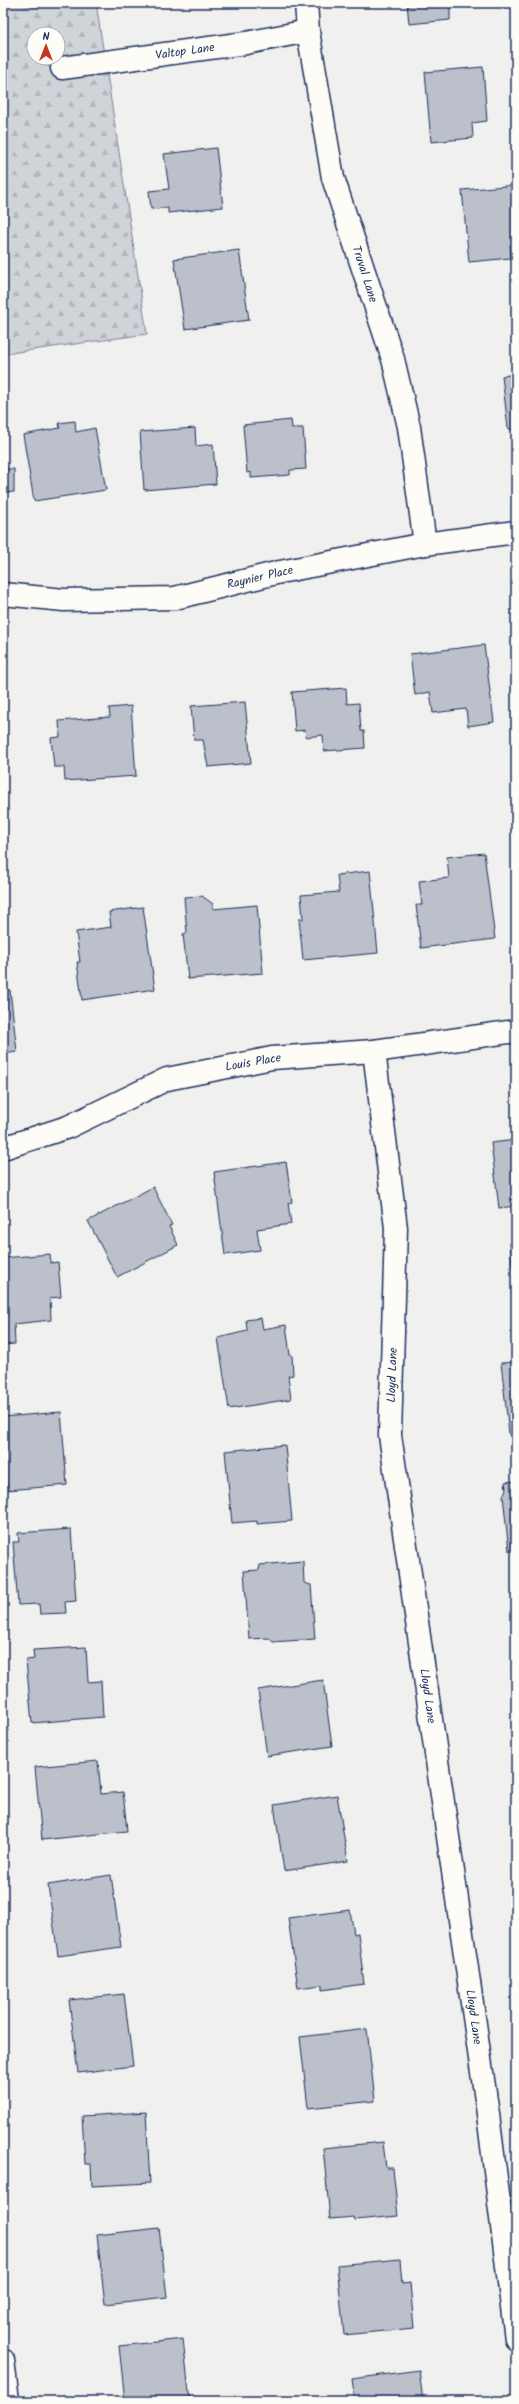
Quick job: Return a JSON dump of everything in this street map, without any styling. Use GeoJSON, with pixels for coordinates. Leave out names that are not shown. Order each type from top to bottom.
{"type":"FeatureCollection","features":[{"type":"Feature","properties":{"kind":"street","name":"Truval Lane"},"geometry":{"type":"LineString","coordinates":[[306,3],[308,31],[333,178],[393,359],[409,427],[425,544]]}},
{"type":"Feature","properties":{"kind":"street","name":"Valtop Lane"},"geometry":{"type":"LineString","coordinates":[[62,68],[246,43],[308,31]]}},
{"type":"Feature","properties":{"kind":"street","name":"Raynier Place"},"geometry":{"type":"LineString","coordinates":[[3,594],[64,600],[175,598],[280,572],[425,544],[516,532]]}},
{"type":"Feature","properties":{"kind":"street","name":"Louis Place"},"geometry":{"type":"LineString","coordinates":[[3,1148],[68,1127],[167,1079],[272,1058],[374,1051],[516,1031]]}},
{"type":"Feature","properties":{"kind":"street","name":"Lloyd Lane"},"geometry":{"type":"LineString","coordinates":[[374,1051],[396,1228],[390,1435],[488,2114],[516,2339]]}},
{"type":"Feature","properties":{"kind":"street"},"geometry":{"type":"LineString","coordinates":[[3,2360],[8,2401]]}},
{"type":"Feature","properties":{"kind":"green space"},"geometry":{"type":"Polygon","coordinates":[[[3,3],[96,3],[147,334],[3,354],[3,3]]]}},
{"type":"Feature","properties":{"kind":"building"},"geometry":{"type":"Polygon","coordinates":[[[407,3],[467,3],[468,5],[450,6],[450,20],[409,24],[407,3]]]}},
{"type":"Feature","properties":{"kind":"building"},"geometry":{"type":"Polygon","coordinates":[[[483,67],[487,121],[472,123],[473,138],[431,142],[425,72],[483,67]]]}},
{"type":"Feature","properties":{"kind":"building"},"geometry":{"type":"Polygon","coordinates":[[[216,148],[223,207],[168,213],[168,208],[151,209],[149,191],[169,189],[164,154],[216,148]]]}},
{"type":"Feature","properties":{"kind":"building"},"geometry":{"type":"Polygon","coordinates":[[[516,185],[516,245],[510,245],[511,258],[469,262],[462,190],[516,185]]]}},
{"type":"Feature","properties":{"kind":"building"},"geometry":{"type":"Polygon","coordinates":[[[239,250],[249,320],[185,329],[174,259],[239,250]]]}},
{"type":"Feature","properties":{"kind":"building"},"geometry":{"type":"Polygon","coordinates":[[[516,374],[516,442],[515,431],[508,428],[502,376],[516,374]]]}},
{"type":"Feature","properties":{"kind":"building"},"geometry":{"type":"Polygon","coordinates":[[[291,420],[292,428],[303,428],[306,469],[290,470],[290,475],[251,478],[251,472],[247,473],[243,425],[291,420]]]}},
{"type":"Feature","properties":{"kind":"building"},"geometry":{"type":"Polygon","coordinates":[[[75,421],[76,432],[95,428],[106,490],[34,501],[23,435],[60,428],[59,423],[75,421]]]}},
{"type":"Feature","properties":{"kind":"building"},"geometry":{"type":"Polygon","coordinates":[[[195,428],[196,446],[213,444],[216,484],[144,490],[140,432],[195,428]]]}},
{"type":"Feature","properties":{"kind":"building"},"geometry":{"type":"Polygon","coordinates":[[[3,469],[14,469],[14,492],[3,493],[3,469]]]}},
{"type":"Feature","properties":{"kind":"building"},"geometry":{"type":"Polygon","coordinates":[[[484,645],[494,722],[468,726],[466,709],[433,713],[430,692],[415,695],[410,654],[484,645]]]}},
{"type":"Feature","properties":{"kind":"building"},"geometry":{"type":"Polygon","coordinates":[[[346,688],[347,704],[359,703],[361,731],[364,731],[365,748],[324,751],[323,735],[306,737],[305,730],[295,731],[292,692],[346,688]]]}},
{"type":"Feature","properties":{"kind":"building"},"geometry":{"type":"Polygon","coordinates":[[[245,702],[251,763],[208,767],[203,740],[194,740],[191,706],[245,702]]]}},
{"type":"Feature","properties":{"kind":"building"},"geometry":{"type":"Polygon","coordinates":[[[131,706],[136,776],[65,781],[64,767],[54,767],[51,738],[60,737],[59,721],[110,717],[109,708],[131,706]]]}},
{"type":"Feature","properties":{"kind":"building"},"geometry":{"type":"Polygon","coordinates":[[[484,853],[495,939],[421,948],[416,905],[422,905],[419,881],[449,878],[447,857],[484,853]]]}},
{"type":"Feature","properties":{"kind":"building"},"geometry":{"type":"Polygon","coordinates":[[[370,871],[378,953],[303,960],[299,919],[303,919],[301,895],[339,892],[337,875],[370,871]]]}},
{"type":"Feature","properties":{"kind":"building"},"geometry":{"type":"Polygon","coordinates":[[[202,896],[213,904],[213,909],[257,905],[263,973],[188,979],[183,934],[187,933],[184,897],[202,896]]]}},
{"type":"Feature","properties":{"kind":"building"},"geometry":{"type":"Polygon","coordinates":[[[143,907],[155,989],[82,1000],[77,962],[80,962],[76,932],[111,927],[109,912],[143,907]]]}},
{"type":"Feature","properties":{"kind":"building"},"geometry":{"type":"Polygon","coordinates":[[[3,990],[10,990],[17,1052],[3,1054],[3,990]]]}},
{"type":"Feature","properties":{"kind":"building"},"geometry":{"type":"Polygon","coordinates":[[[516,1140],[516,1206],[499,1208],[491,1143],[516,1140]]]}},
{"type":"Feature","properties":{"kind":"building"},"geometry":{"type":"Polygon","coordinates":[[[286,1162],[292,1202],[288,1203],[291,1224],[257,1229],[260,1250],[225,1255],[214,1172],[286,1162]]]}},
{"type":"Feature","properties":{"kind":"building"},"geometry":{"type":"Polygon","coordinates":[[[153,1187],[172,1225],[169,1226],[178,1245],[117,1277],[88,1221],[153,1187]]]}},
{"type":"Feature","properties":{"kind":"building"},"geometry":{"type":"Polygon","coordinates":[[[516,1242],[516,1306],[510,1243],[516,1242]]]}},
{"type":"Feature","properties":{"kind":"building"},"geometry":{"type":"Polygon","coordinates":[[[50,1254],[51,1263],[58,1262],[61,1297],[50,1298],[51,1320],[14,1324],[15,1344],[3,1345],[3,1258],[50,1254]]]}},
{"type":"Feature","properties":{"kind":"building"},"geometry":{"type":"Polygon","coordinates":[[[261,1318],[263,1329],[286,1325],[290,1355],[292,1355],[293,1375],[288,1376],[291,1399],[229,1409],[218,1338],[247,1331],[246,1320],[261,1318]]]}},
{"type":"Feature","properties":{"kind":"building"},"geometry":{"type":"Polygon","coordinates":[[[516,1362],[516,1433],[509,1434],[501,1363],[516,1362]]]}},
{"type":"Feature","properties":{"kind":"building"},"geometry":{"type":"Polygon","coordinates":[[[61,1412],[67,1485],[7,1490],[3,1417],[61,1412]]]}},
{"type":"Feature","properties":{"kind":"building"},"geometry":{"type":"Polygon","coordinates":[[[285,1445],[292,1521],[257,1524],[257,1521],[232,1523],[225,1451],[285,1445]]]}},
{"type":"Feature","properties":{"kind":"building"},"geometry":{"type":"Polygon","coordinates":[[[516,1481],[516,1551],[509,1551],[503,1496],[506,1489],[505,1482],[516,1481]]]}},
{"type":"Feature","properties":{"kind":"building"},"geometry":{"type":"Polygon","coordinates":[[[71,1529],[76,1601],[65,1602],[66,1613],[40,1614],[39,1604],[18,1605],[13,1542],[19,1542],[18,1533],[71,1529]]]}},
{"type":"Feature","properties":{"kind":"building"},"geometry":{"type":"Polygon","coordinates":[[[303,1561],[304,1583],[311,1585],[315,1639],[273,1642],[269,1638],[249,1639],[244,1571],[259,1570],[260,1565],[303,1561]]]}},
{"type":"Feature","properties":{"kind":"building"},"geometry":{"type":"Polygon","coordinates":[[[86,1647],[88,1682],[101,1681],[103,1717],[32,1723],[26,1660],[34,1659],[33,1650],[86,1647]]]}},
{"type":"Feature","properties":{"kind":"building"},"geometry":{"type":"Polygon","coordinates":[[[323,1680],[332,1746],[267,1756],[258,1690],[323,1680]]]}},
{"type":"Feature","properties":{"kind":"building"},"geometry":{"type":"Polygon","coordinates":[[[98,1761],[101,1794],[123,1792],[127,1831],[42,1840],[35,1767],[98,1761]]]}},
{"type":"Feature","properties":{"kind":"building"},"geometry":{"type":"Polygon","coordinates":[[[337,1795],[348,1861],[284,1871],[274,1805],[337,1795]]]}},
{"type":"Feature","properties":{"kind":"building"},"geometry":{"type":"Polygon","coordinates":[[[111,1875],[121,1947],[58,1956],[48,1885],[111,1875]]]}},
{"type":"Feature","properties":{"kind":"building"},"geometry":{"type":"Polygon","coordinates":[[[350,1910],[354,1934],[358,1933],[364,1984],[322,1990],[322,1985],[298,1988],[288,1918],[350,1910]]]}},
{"type":"Feature","properties":{"kind":"building"},"geometry":{"type":"Polygon","coordinates":[[[124,1994],[133,2066],[78,2073],[69,2000],[124,1994]]]}},
{"type":"Feature","properties":{"kind":"building"},"geometry":{"type":"Polygon","coordinates":[[[367,2029],[375,2101],[308,2108],[300,2037],[367,2029]]]}},
{"type":"Feature","properties":{"kind":"building"},"geometry":{"type":"Polygon","coordinates":[[[146,2112],[150,2183],[92,2186],[91,2164],[85,2164],[82,2116],[146,2112]]]}},
{"type":"Feature","properties":{"kind":"building"},"geometry":{"type":"Polygon","coordinates":[[[383,2142],[386,2168],[393,2168],[398,2216],[355,2220],[354,2217],[330,2219],[323,2148],[383,2142]]]}},
{"type":"Feature","properties":{"kind":"building"},"geometry":{"type":"Polygon","coordinates":[[[159,2228],[167,2297],[105,2304],[97,2235],[159,2228]]]}},
{"type":"Feature","properties":{"kind":"building"},"geometry":{"type":"Polygon","coordinates":[[[400,2259],[402,2284],[410,2283],[414,2328],[344,2335],[337,2265],[400,2259]]]}},
{"type":"Feature","properties":{"kind":"building"},"geometry":{"type":"Polygon","coordinates":[[[183,2339],[190,2401],[125,2401],[119,2346],[183,2339]]]}},
{"type":"Feature","properties":{"kind":"building"},"geometry":{"type":"Polygon","coordinates":[[[419,2370],[423,2401],[355,2401],[352,2379],[419,2370]]]}}]}
